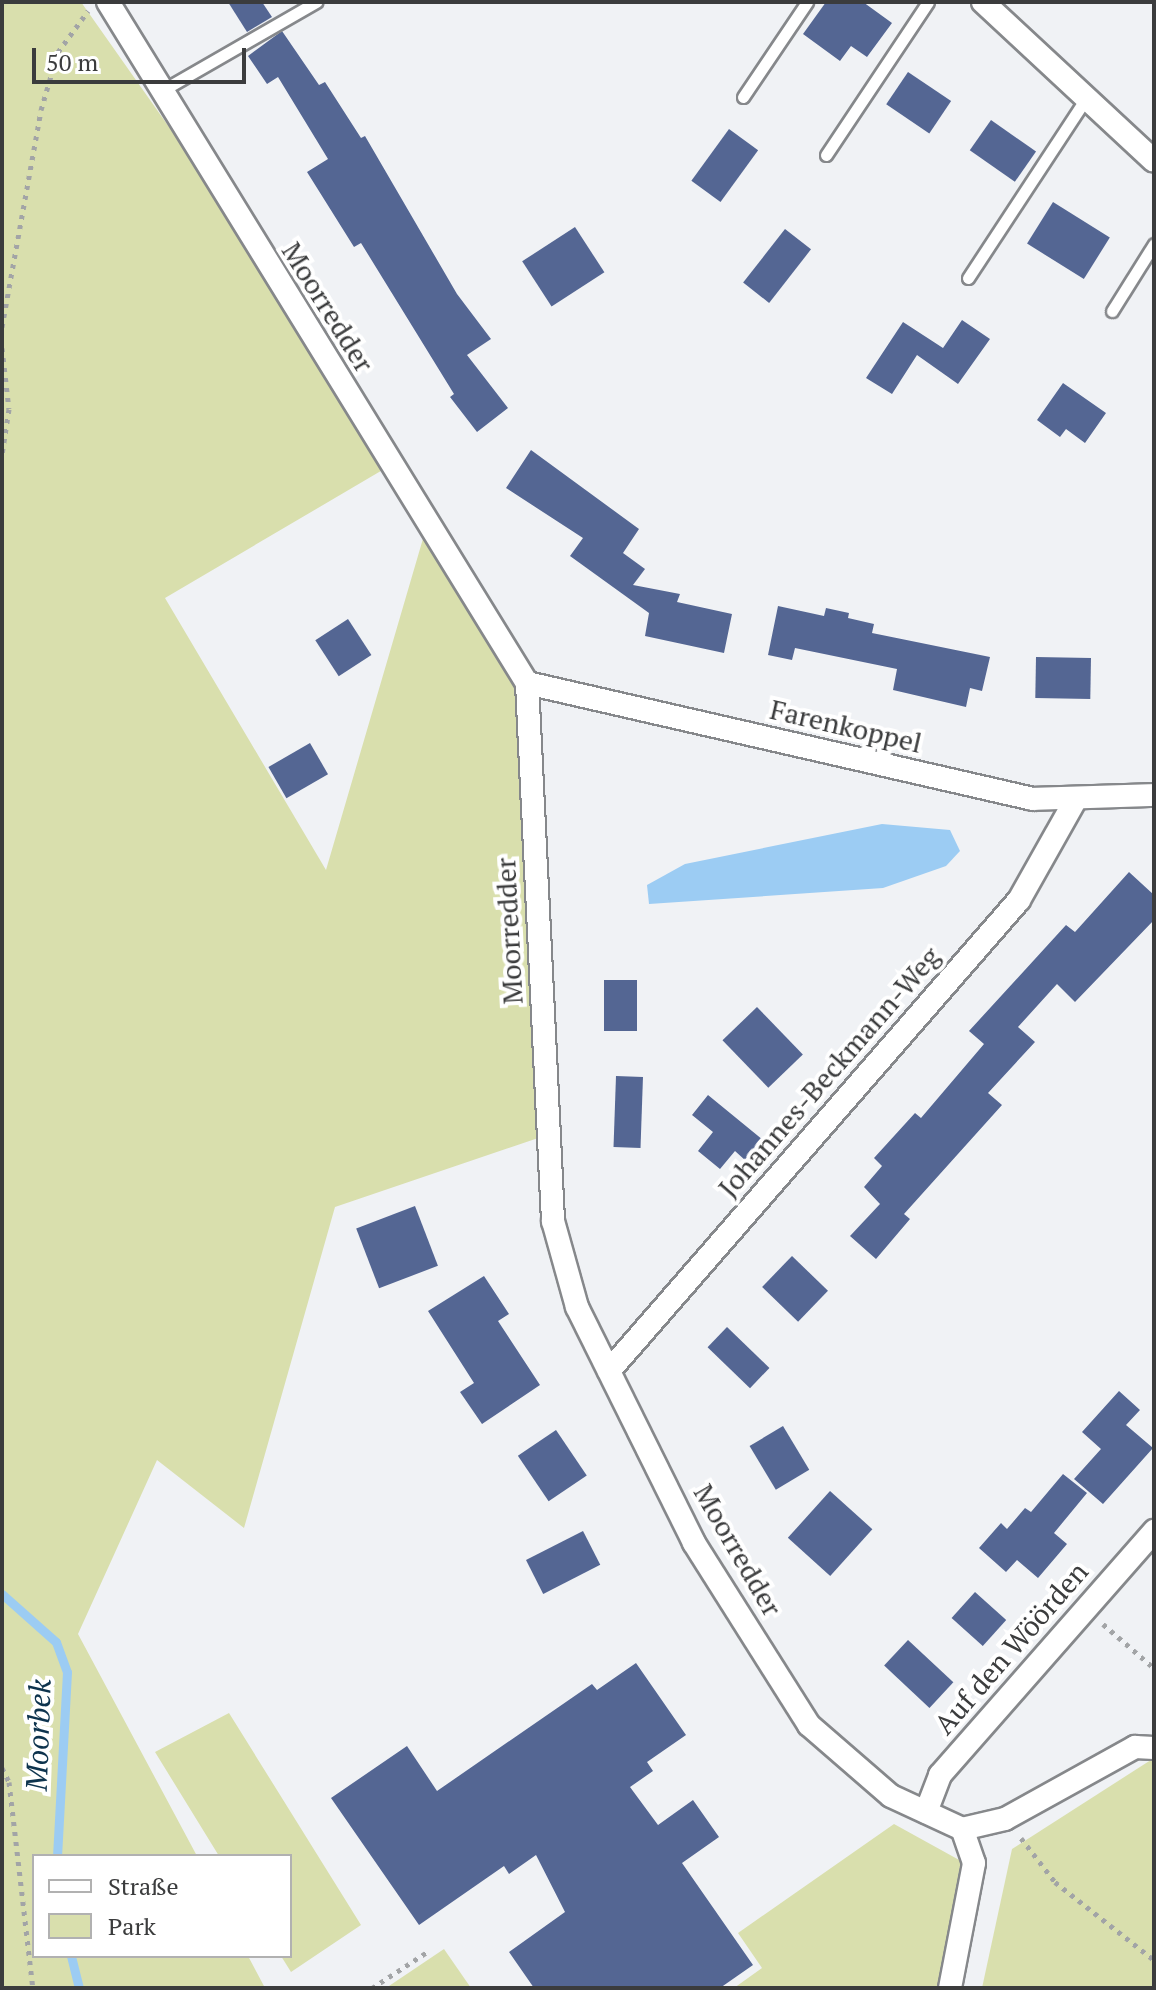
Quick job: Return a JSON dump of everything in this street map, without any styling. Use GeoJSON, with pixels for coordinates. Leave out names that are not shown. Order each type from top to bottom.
{"type":"FeatureCollection","features":[{"type":"Feature","properties":{"kind":"street","name":"Moorredder"},"geometry":{"type":"LineString","coordinates":[[108,2],[527,683],[553,1221],[577,1307],[694,1543],[809,1725],[891,1796],[962,1829]]}},
{"type":"Feature","properties":{"kind":"street"},"geometry":{"type":"LineString","coordinates":[[983,2],[1154,161]]}},
{"type":"Feature","properties":{"kind":"street","name":"Farenkoppel"},"geometry":{"type":"LineString","coordinates":[[527,683],[1033,799],[1154,795]]}},
{"type":"Feature","properties":{"kind":"street","name":"Johannes-Beckmann-Weg"},"geometry":{"type":"LineString","coordinates":[[609,1371],[1019,900],[1076,799]]}},
{"type":"Feature","properties":{"kind":"street","name":"Auf den Wöörden"},"geometry":{"type":"LineString","coordinates":[[926,1812],[940,1775],[1154,1531]]}},
{"type":"Feature","properties":{"kind":"street"},"geometry":{"type":"LineString","coordinates":[[950,1988],[974,1863],[962,1829],[1005,1819],[1135,1747],[1154,1748]]}},
{"type":"Feature","properties":{"kind":"lane"},"geometry":{"type":"LineString","coordinates":[[163,90],[316,2]]}},
{"type":"Feature","properties":{"kind":"lane"},"geometry":{"type":"LineString","coordinates":[[743,97],[807,2]]}},
{"type":"Feature","properties":{"kind":"lane"},"geometry":{"type":"LineString","coordinates":[[826,155],[928,2]]}},
{"type":"Feature","properties":{"kind":"lane"},"geometry":{"type":"LineString","coordinates":[[968,278],[1087,97]]}},
{"type":"Feature","properties":{"kind":"lane"},"geometry":{"type":"LineString","coordinates":[[1112,311],[1154,244]]}},
{"type":"Feature","properties":{"kind":"path"},"geometry":{"type":"LineString","coordinates":[[2,327],[41,110],[58,52],[97,2]]}},
{"type":"Feature","properties":{"kind":"path"},"geometry":{"type":"LineString","coordinates":[[2,348],[9,409],[2,455]]}},
{"type":"Feature","properties":{"kind":"path"},"geometry":{"type":"LineString","coordinates":[[1084,1609],[1154,1668]]}},
{"type":"Feature","properties":{"kind":"path"},"geometry":{"type":"LineString","coordinates":[[2,1768],[9,1782],[33,1988]]}},
{"type":"Feature","properties":{"kind":"path"},"geometry":{"type":"LineString","coordinates":[[1005,1819],[1055,1882],[1154,1960]]}},
{"type":"Feature","properties":{"kind":"path"},"geometry":{"type":"LineString","coordinates":[[372,1988],[430,1950]]}},
{"type":"Feature","properties":{"kind":"green space"},"geometry":{"type":"Polygon","coordinates":[[[2,2],[81,2],[274,276],[391,465],[165,598],[326,870],[427,525],[527,683],[550,1134],[335,1207],[244,1528],[157,1460],[78,1634],[196,1854],[32,1854],[32,1958],[249,1958],[265,1988],[2,1988],[2,2]]]}},
{"type":"Feature","properties":{"kind":"green space"},"geometry":{"type":"Polygon","coordinates":[[[229,1713],[361,1925],[291,1972],[282,1958],[292,1958],[292,1854],[218,1854],[155,1752],[229,1713]]]}},
{"type":"Feature","properties":{"kind":"green space"},"geometry":{"type":"Polygon","coordinates":[[[1154,1758],[1154,1988],[982,1988],[1012,1849],[1154,1758]]]}},
{"type":"Feature","properties":{"kind":"green space"},"geometry":{"type":"Polygon","coordinates":[[[894,1824],[961,1861],[938,1988],[734,1988],[762,1968],[738,1933],[894,1824]]]}},
{"type":"Feature","properties":{"kind":"green space"},"geometry":{"type":"Polygon","coordinates":[[[444,1949],[471,1988],[386,1988],[444,1949]]]}},
{"type":"Feature","properties":{"kind":"water"},"geometry":{"type":"Polygon","coordinates":[[[882,824],[950,830],[960,851],[946,866],[883,888],[649,904],[647,885],[685,864],[882,824]]]}},
{"type":"Feature","properties":{"kind":"building"},"geometry":{"type":"Polygon","coordinates":[[[228,2],[262,2],[272,17],[247,32],[228,2]]]}},
{"type":"Feature","properties":{"kind":"building"},"geometry":{"type":"Polygon","coordinates":[[[826,2],[863,2],[892,23],[867,57],[851,46],[840,61],[803,34],[826,2]]]}},
{"type":"Feature","properties":{"kind":"building"},"geometry":{"type":"Polygon","coordinates":[[[282,31],[319,85],[325,82],[361,138],[365,136],[457,294],[491,339],[467,355],[508,408],[477,432],[450,397],[454,394],[361,243],[354,247],[307,172],[328,159],[278,77],[267,84],[248,56],[282,31]]]}},
{"type":"Feature","properties":{"kind":"building"},"geometry":{"type":"Polygon","coordinates":[[[908,72],[951,101],[929,133],[886,104],[908,72]]]}},
{"type":"Feature","properties":{"kind":"building"},"geometry":{"type":"Polygon","coordinates":[[[991,120],[1036,152],[1015,182],[970,150],[991,120]]]}},
{"type":"Feature","properties":{"kind":"building"},"geometry":{"type":"Polygon","coordinates":[[[729,129],[758,150],[721,202],[691,181],[729,129]]]}},
{"type":"Feature","properties":{"kind":"building"},"geometry":{"type":"Polygon","coordinates":[[[1053,202],[1110,238],[1084,279],[1027,244],[1053,202]]]}},
{"type":"Feature","properties":{"kind":"building"},"geometry":{"type":"Polygon","coordinates":[[[575,227],[604,272],[552,307],[522,261],[575,227]]]}},
{"type":"Feature","properties":{"kind":"building"},"geometry":{"type":"Polygon","coordinates":[[[785,229],[811,249],[769,303],[743,283],[785,229]]]}},
{"type":"Feature","properties":{"kind":"building"},"geometry":{"type":"Polygon","coordinates":[[[962,320],[990,339],[958,384],[917,355],[892,394],[866,378],[903,322],[943,348],[962,320]]]}},
{"type":"Feature","properties":{"kind":"building"},"geometry":{"type":"Polygon","coordinates":[[[1063,383],[1106,413],[1085,443],[1066,429],[1060,437],[1037,420],[1063,383]]]}},
{"type":"Feature","properties":{"kind":"building"},"geometry":{"type":"Polygon","coordinates":[[[531,450],[639,529],[623,553],[645,569],[633,585],[680,594],[677,602],[732,614],[724,653],[645,636],[649,613],[570,556],[583,538],[506,488],[531,450]]]}},
{"type":"Feature","properties":{"kind":"building"},"geometry":{"type":"Polygon","coordinates":[[[778,606],[824,616],[826,608],[849,613],[848,618],[874,624],[872,633],[990,657],[982,691],[970,688],[966,707],[893,690],[897,669],[795,648],[792,660],[768,655],[778,606]]]}},
{"type":"Feature","properties":{"kind":"building"},"geometry":{"type":"Polygon","coordinates":[[[348,619],[371,655],[339,676],[315,640],[348,619]]]}},
{"type":"Feature","properties":{"kind":"building"},"geometry":{"type":"Polygon","coordinates":[[[1036,657],[1091,658],[1090,699],[1035,698],[1036,657]]]}},
{"type":"Feature","properties":{"kind":"building"},"geometry":{"type":"Polygon","coordinates":[[[310,743],[328,774],[286,798],[268,767],[310,743]]]}},
{"type":"Feature","properties":{"kind":"building"},"geometry":{"type":"Polygon","coordinates":[[[1129,872],[1154,895],[1154,920],[1075,1002],[1057,984],[1018,1027],[1035,1042],[988,1093],[1002,1105],[904,1214],[910,1219],[876,1259],[850,1236],[880,1204],[864,1187],[882,1166],[874,1158],[915,1113],[921,1118],[984,1044],[969,1031],[1066,925],[1075,932],[1129,872]]]}},
{"type":"Feature","properties":{"kind":"building"},"geometry":{"type":"Polygon","coordinates":[[[604,980],[637,980],[637,1031],[604,1031],[604,980]]]}},
{"type":"Feature","properties":{"kind":"building"},"geometry":{"type":"Polygon","coordinates":[[[757,1007],[803,1054],[768,1088],[722,1040],[757,1007]]]}},
{"type":"Feature","properties":{"kind":"building"},"geometry":{"type":"Polygon","coordinates":[[[616,1076],[643,1077],[641,1148],[614,1147],[616,1076]]]}},
{"type":"Feature","properties":{"kind":"building"},"geometry":{"type":"Polygon","coordinates":[[[708,1095],[763,1140],[746,1161],[735,1151],[720,1169],[698,1151],[713,1132],[692,1115],[708,1095]]]}},
{"type":"Feature","properties":{"kind":"building"},"geometry":{"type":"Polygon","coordinates":[[[415,1206],[438,1266],[379,1288],[356,1229],[415,1206]]]}},
{"type":"Feature","properties":{"kind":"building"},"geometry":{"type":"Polygon","coordinates":[[[792,1256],[828,1291],[798,1322],[762,1287],[792,1256]]]}},
{"type":"Feature","properties":{"kind":"building"},"geometry":{"type":"Polygon","coordinates":[[[484,1276],[509,1314],[498,1321],[540,1385],[482,1424],[460,1392],[474,1383],[428,1311],[484,1276]]]}},
{"type":"Feature","properties":{"kind":"building"},"geometry":{"type":"Polygon","coordinates":[[[727,1327],[769,1368],[750,1388],[708,1347],[727,1327]]]}},
{"type":"Feature","properties":{"kind":"building"},"geometry":{"type":"Polygon","coordinates":[[[1119,1391],[1140,1410],[1126,1425],[1153,1448],[1103,1504],[1074,1479],[1101,1449],[1082,1432],[1119,1391]]]}},
{"type":"Feature","properties":{"kind":"building"},"geometry":{"type":"Polygon","coordinates":[[[783,1426],[809,1470],[776,1490],[750,1446],[783,1426]]]}},
{"type":"Feature","properties":{"kind":"building"},"geometry":{"type":"Polygon","coordinates":[[[556,1430],[587,1476],[549,1501],[518,1456],[556,1430]]]}},
{"type":"Feature","properties":{"kind":"building"},"geometry":{"type":"Polygon","coordinates":[[[1063,1474],[1087,1493],[1054,1533],[1067,1544],[1038,1578],[1017,1560],[1006,1572],[979,1548],[1001,1523],[1007,1529],[1025,1508],[1031,1512],[1063,1474]]]}},
{"type":"Feature","properties":{"kind":"building"},"geometry":{"type":"Polygon","coordinates":[[[830,1491],[872,1529],[830,1576],[788,1538],[830,1491]]]}},
{"type":"Feature","properties":{"kind":"building"},"geometry":{"type":"Polygon","coordinates":[[[583,1531],[600,1565],[543,1594],[526,1560],[583,1531]]]}},
{"type":"Feature","properties":{"kind":"building"},"geometry":{"type":"Polygon","coordinates":[[[975,1592],[1006,1620],[983,1646],[952,1618],[975,1592]]]}},
{"type":"Feature","properties":{"kind":"building"},"geometry":{"type":"Polygon","coordinates":[[[908,1640],[953,1682],[929,1708],[884,1666],[908,1640]]]}},
{"type":"Feature","properties":{"kind":"building"},"geometry":{"type":"Polygon","coordinates":[[[636,1663],[686,1735],[647,1762],[653,1771],[630,1787],[658,1825],[693,1800],[719,1837],[682,1863],[753,1965],[720,1988],[534,1988],[509,1952],[565,1912],[536,1855],[509,1874],[504,1866],[419,1925],[331,1798],[407,1746],[437,1791],[592,1684],[597,1690],[636,1663]]]}},
{"type":"Feature","properties":{"kind":"waterway","name":"Moorbek"},"geometry":{"type":"LineString","coordinates":[[2,1594],[56,1642],[67,1672],[57,1854]]}},
{"type":"Feature","properties":{"kind":"waterway","name":"Moorbek"},"geometry":{"type":"LineString","coordinates":[[72,1958],[79,1988]]}}]}
